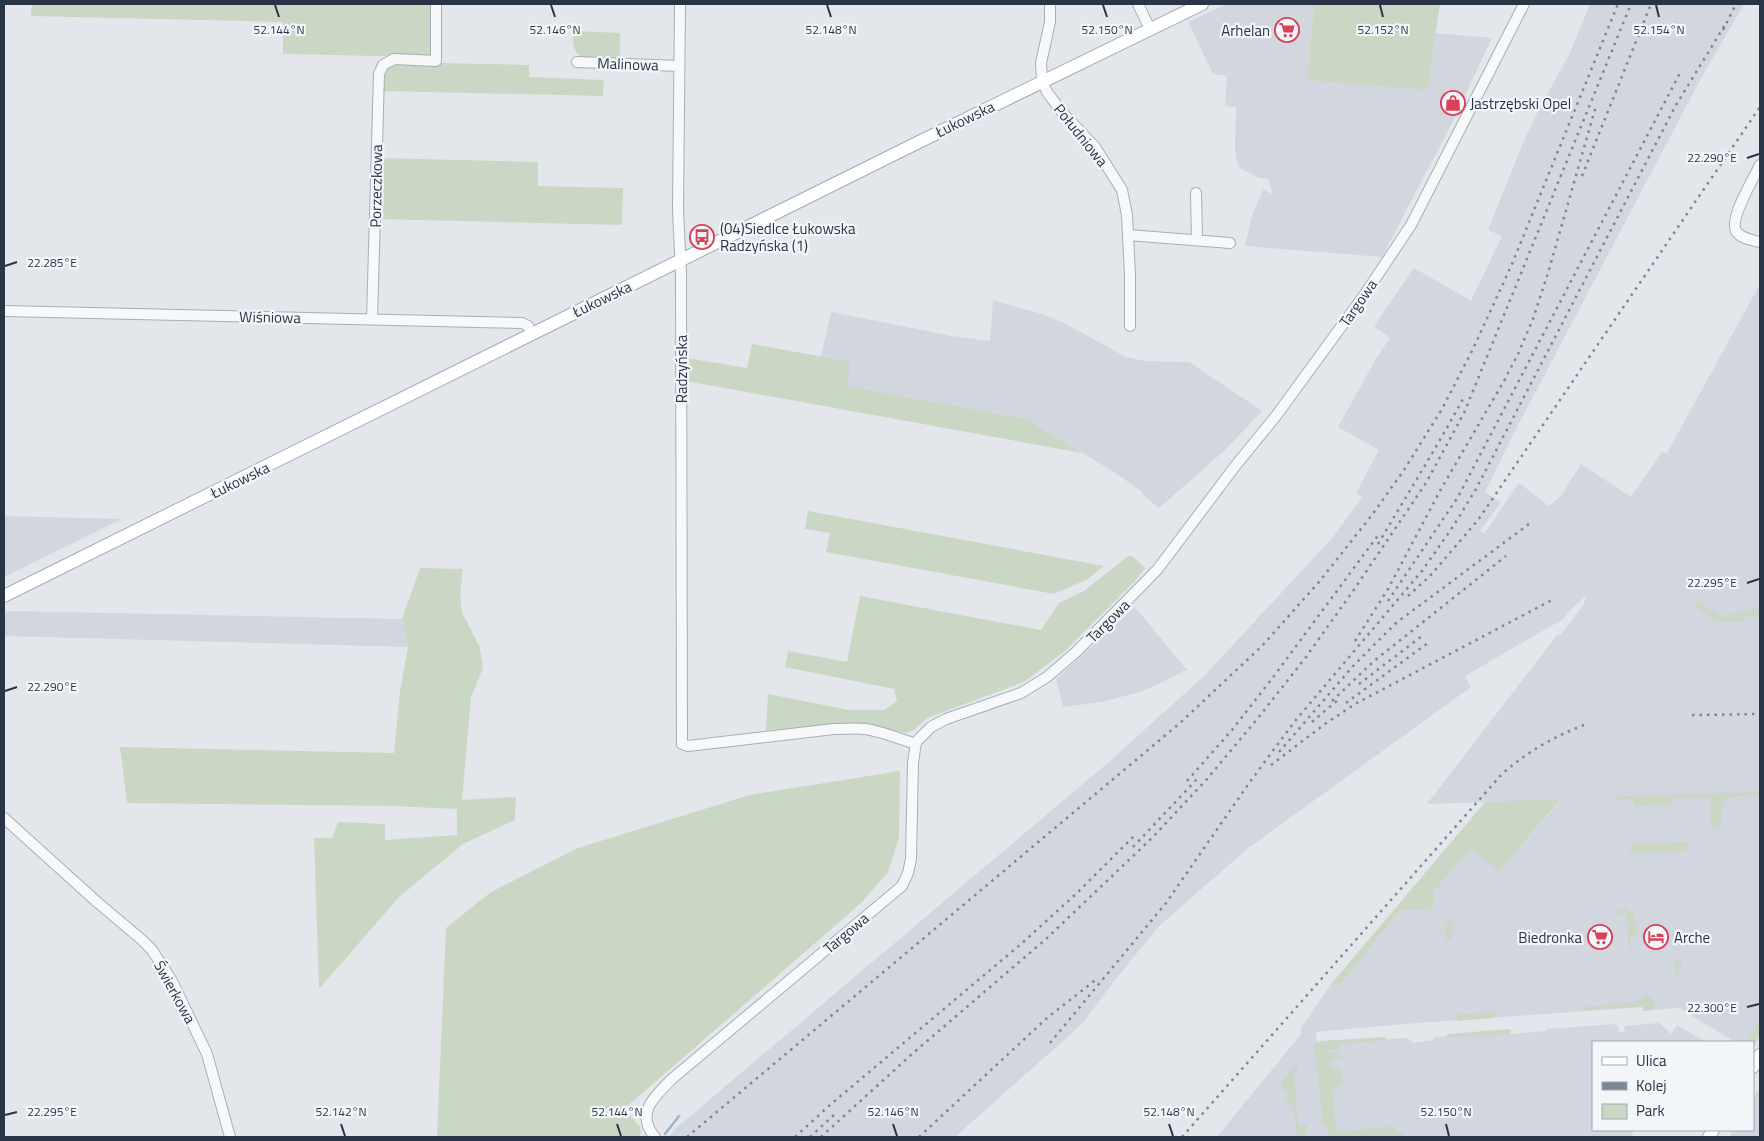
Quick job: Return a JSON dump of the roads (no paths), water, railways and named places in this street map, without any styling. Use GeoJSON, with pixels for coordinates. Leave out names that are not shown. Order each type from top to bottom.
{"type":"FeatureCollection","features":[{"type":"Feature","properties":{"kind":"main road","name":"Łukowska"},"geometry":{"type":"LineString","coordinates":[[4,596],[532,333],[1202,4]]}},
{"type":"Feature","properties":{"kind":"street","name":"Porzeczkowa"},"geometry":{"type":"LineString","coordinates":[[372,319],[379,74],[383,65],[394,59],[436,61],[436,4]]}},
{"type":"Feature","properties":{"kind":"street","name":"Radzyńska"},"geometry":{"type":"LineString","coordinates":[[680,4],[678,210],[680,261],[682,744],[688,746],[834,729],[866,729],[916,744]]}},
{"type":"Feature","properties":{"kind":"street"},"geometry":{"type":"LineString","coordinates":[[1042,81],[1041,63],[1050,22],[1050,4]]}},
{"type":"Feature","properties":{"kind":"street"},"geometry":{"type":"LineString","coordinates":[[1138,4],[1150,28]]}},
{"type":"Feature","properties":{"kind":"street","name":"Targowa"},"geometry":{"type":"LineString","coordinates":[[655,1137],[648,1127],[646,1116],[650,1104],[658,1092],[902,886],[908,873],[911,858],[916,744],[923,733],[946,719],[1021,693],[1047,678],[1076,652],[1157,570],[1236,465],[1282,408],[1365,294],[1410,225],[1524,4]]}},
{"type":"Feature","properties":{"kind":"street","name":"Malinowa"},"geometry":{"type":"LineString","coordinates":[[577,62],[679,66]]}},
{"type":"Feature","properties":{"kind":"street","name":"Południowa"},"geometry":{"type":"LineString","coordinates":[[1042,81],[1047,92],[1061,111],[1095,147],[1118,182],[1126,204],[1130,326]]}},
{"type":"Feature","properties":{"kind":"street"},"geometry":{"type":"LineString","coordinates":[[1760,165],[1736,214],[1734,223],[1737,232],[1743,237],[1760,242]]}},
{"type":"Feature","properties":{"kind":"street"},"geometry":{"type":"LineString","coordinates":[[1196,193],[1197,239]]}},
{"type":"Feature","properties":{"kind":"street"},"geometry":{"type":"LineString","coordinates":[[1128,235],[1230,243]]}},
{"type":"Feature","properties":{"kind":"street","name":"Wiśniowa"},"geometry":{"type":"LineString","coordinates":[[4,311],[522,323],[528,326],[532,333]]}},
{"type":"Feature","properties":{"kind":"street","name":"Świerkowa"},"geometry":{"type":"LineString","coordinates":[[6,824],[141,938],[152,950],[172,980],[207,1054],[230,1137]]}},
{"type":"Feature","properties":{"kind":"waterway"},"geometry":{"type":"LineString","coordinates":[[665,1134],[679,1116]]}},
{"type":"Feature","properties":{"kind":"railway"},"geometry":{"type":"LineString","coordinates":[[687,1137],[1180,723],[1262,646],[1319,582],[1372,515],[1404,470],[1442,409],[1473,349],[1512,264],[1618,4]]}},
{"type":"Feature","properties":{"kind":"railway"},"geometry":{"type":"LineString","coordinates":[[821,1137],[912,1054],[1046,939],[1153,837],[1207,779],[1306,657],[1426,483],[1464,413],[1631,4]]}},
{"type":"Feature","properties":{"kind":"railway"},"geometry":{"type":"LineString","coordinates":[[1582,176],[1651,4]]}},
{"type":"Feature","properties":{"kind":"railway"},"geometry":{"type":"LineString","coordinates":[[1723,30],[1736,4]]}},
{"type":"Feature","properties":{"kind":"railway"},"geometry":{"type":"LineString","coordinates":[[1050,1043],[1166,903],[1252,779],[1295,721],[1422,571],[1454,525],[1476,489],[1676,105],[1725,25]]}},
{"type":"Feature","properties":{"kind":"railway"},"geometry":{"type":"LineString","coordinates":[[1388,601],[1458,497],[1680,73]]}},
{"type":"Feature","properties":{"kind":"railway"},"geometry":{"type":"LineString","coordinates":[[1355,641],[1388,589],[1441,489],[1519,352],[1533,319],[1548,273],[1596,106]]}},
{"type":"Feature","properties":{"kind":"railway"},"geometry":{"type":"LineString","coordinates":[[1408,596],[1430,576],[1478,520],[1760,107]]}},
{"type":"Feature","properties":{"kind":"railway"},"geometry":{"type":"LineString","coordinates":[[1378,544],[1433,453],[1464,397]]}},
{"type":"Feature","properties":{"kind":"railway"},"geometry":{"type":"LineString","coordinates":[[1279,752],[1354,665],[1396,623],[1529,524]]}},
{"type":"Feature","properties":{"kind":"railway"},"geometry":{"type":"LineString","coordinates":[[1187,781],[1232,730],[1274,676],[1379,534]]}},
{"type":"Feature","properties":{"kind":"railway"},"geometry":{"type":"LineString","coordinates":[[1332,701],[1374,661],[1506,556]]}},
{"type":"Feature","properties":{"kind":"railway"},"geometry":{"type":"LineString","coordinates":[[1271,765],[1355,704],[1552,600]]}},
{"type":"Feature","properties":{"kind":"railway"},"geometry":{"type":"LineString","coordinates":[[1359,684],[1422,636]]}},
{"type":"Feature","properties":{"kind":"railway"},"geometry":{"type":"LineString","coordinates":[[1346,703],[1428,643]]}},
{"type":"Feature","properties":{"kind":"railway"},"geometry":{"type":"LineString","coordinates":[[1312,722],[1339,699]]}},
{"type":"Feature","properties":{"kind":"railway"},"geometry":{"type":"LineString","coordinates":[[1692,715],[1760,714]]}},
{"type":"Feature","properties":{"kind":"railway"},"geometry":{"type":"LineString","coordinates":[[1182,1137],[1502,774],[1541,746],[1584,725]]}},
{"type":"Feature","properties":{"kind":"railway"},"geometry":{"type":"LineString","coordinates":[[1133,847],[1198,778]]}},
{"type":"Feature","properties":{"kind":"railway"},"geometry":{"type":"LineString","coordinates":[[795,1137],[830,1105],[1021,944],[1076,894],[1135,835]]}},
{"type":"Feature","properties":{"kind":"railway"},"geometry":{"type":"LineString","coordinates":[[919,1137],[1047,1018],[1098,978]]}},
{"type":"Feature","properties":{"kind":"railway"},"geometry":{"type":"LineString","coordinates":[[810,1137],[834,1115]]}},
{"type":"Feature","properties":{"kind":"place","name":"Arhelan"},"geometry":{"type":"Point","coordinates":[1287,30]}},
{"type":"Feature","properties":{"kind":"place","name":"Jastrzębski Opel"},"geometry":{"type":"Point","coordinates":[1453,103]}},
{"type":"Feature","properties":{"kind":"place","name":"(04)Siedlce Łukowska Radzyńska (1)"},"geometry":{"type":"Point","coordinates":[702,237]}},
{"type":"Feature","properties":{"kind":"place","name":"Biedronka"},"geometry":{"type":"Point","coordinates":[1600,937]}},
{"type":"Feature","properties":{"kind":"place","name":"Arche"},"geometry":{"type":"Point","coordinates":[1656,937]}}]}
